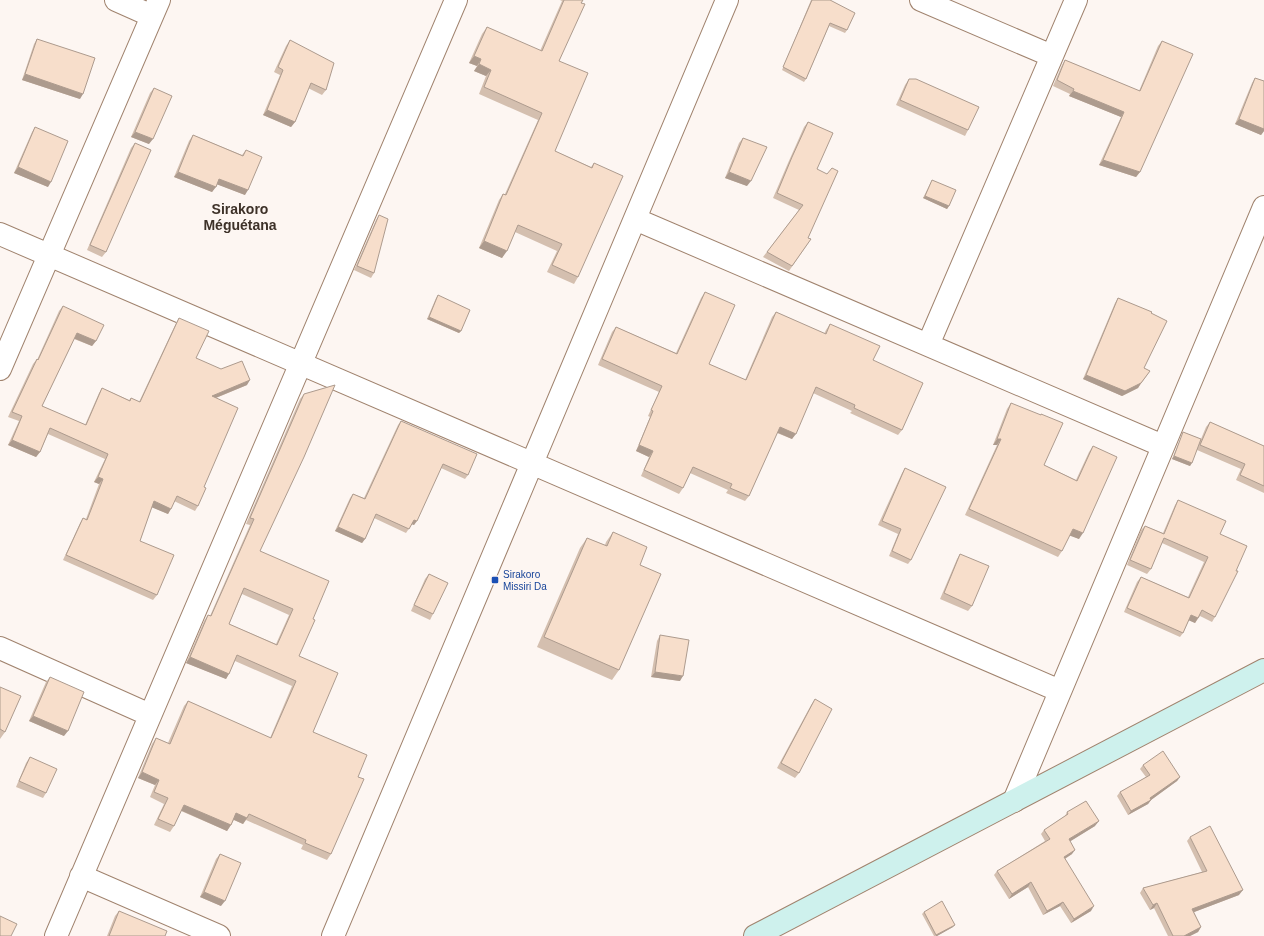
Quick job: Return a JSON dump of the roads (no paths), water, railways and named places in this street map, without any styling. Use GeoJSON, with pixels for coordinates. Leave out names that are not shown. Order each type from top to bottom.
{"type":"FeatureCollection","features":[{"type":"Feature","properties":{"kind":"street"},"geometry":{"type":"LineString","coordinates":[[0,369],[156,8],[116,0]]}},
{"type":"Feature","properties":{"kind":"street"},"geometry":{"type":"LineString","coordinates":[[56,936],[456,0]]}},
{"type":"Feature","properties":{"kind":"street"},"geometry":{"type":"LineString","coordinates":[[333,936],[727,0]]}},
{"type":"Feature","properties":{"kind":"street"},"geometry":{"type":"LineString","coordinates":[[920,0],[1052,56]]}},
{"type":"Feature","properties":{"kind":"street"},"geometry":{"type":"LineString","coordinates":[[928,345],[1076,0]]}},
{"type":"Feature","properties":{"kind":"street"},"geometry":{"type":"LineString","coordinates":[[1014,801],[1264,207]]}},
{"type":"Feature","properties":{"kind":"street"},"geometry":{"type":"LineString","coordinates":[[635,219],[1163,446]]}},
{"type":"Feature","properties":{"kind":"street"},"geometry":{"type":"LineString","coordinates":[[0,234],[1060,691]]}},
{"type":"Feature","properties":{"kind":"street"},"geometry":{"type":"LineString","coordinates":[[0,648],[150,715]]}},
{"type":"Feature","properties":{"kind":"street"},"geometry":{"type":"LineString","coordinates":[[755,936],[1264,670]]}},
{"type":"Feature","properties":{"kind":"street"},"geometry":{"type":"LineString","coordinates":[[81,876],[219,936]]}},
{"type":"Feature","properties":{"kind":"place","name":"Sirakoro Missiri Da"},"geometry":{"type":"Point","coordinates":[495,580]}},
{"type":"Feature","properties":{"kind":"district","name":"Sirakoro Méguétana"},"geometry":{"type":"Point","coordinates":[240,218]}}]}
